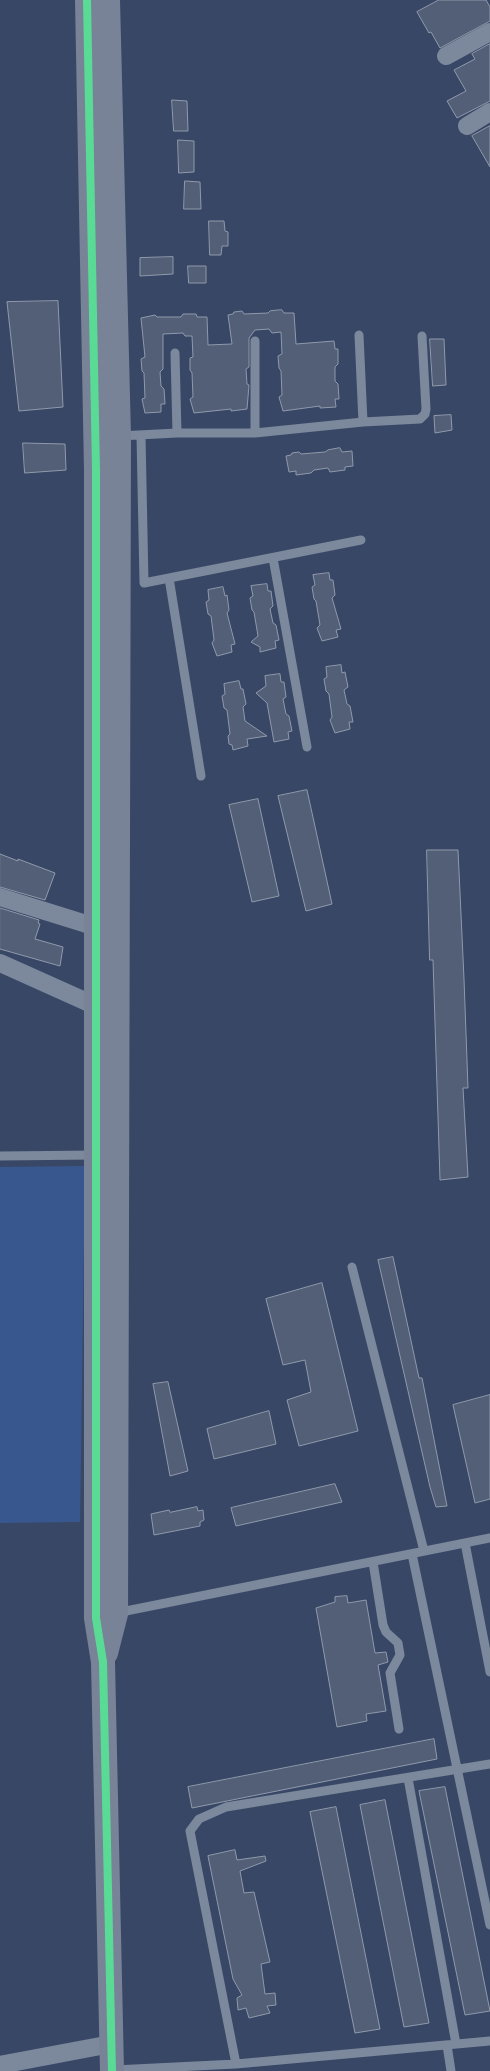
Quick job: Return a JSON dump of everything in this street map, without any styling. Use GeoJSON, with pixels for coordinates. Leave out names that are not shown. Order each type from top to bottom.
{"type":"FeatureCollection","features":[{"type":"Feature","properties":{"kind":"street"},"geometry":{"type":"LineString","coordinates":[[87,0],[96,470],[96,1154],[106,1302],[116,1614],[104,1662]]}},
{"type":"Feature","properties":{"kind":"street"},"geometry":{"type":"LineString","coordinates":[[108,0],[130,436],[96,1618],[104,1662],[112,2071]]}},
{"type":"Feature","properties":{"kind":"street"},"geometry":{"type":"LineString","coordinates":[[446,56],[490,32]]}},
{"type":"Feature","properties":{"kind":"street"},"geometry":{"type":"LineString","coordinates":[[467,126],[490,112]]}},
{"type":"Feature","properties":{"kind":"street"},"geometry":{"type":"LineString","coordinates":[[0,898],[96,927]]}},
{"type":"Feature","properties":{"kind":"street"},"geometry":{"type":"LineString","coordinates":[[0,962],[96,1006]]}},
{"type":"Feature","properties":{"kind":"street"},"geometry":{"type":"LineString","coordinates":[[0,2065],[111,2044]]}},
{"type":"Feature","properties":{"kind":"lane"},"geometry":{"type":"LineString","coordinates":[[359,335],[363,422]]}},
{"type":"Feature","properties":{"kind":"lane"},"geometry":{"type":"LineString","coordinates":[[361,540],[144,583],[130,436],[177,433],[255,433],[363,422],[420,419],[425,414],[422,336]]}},
{"type":"Feature","properties":{"kind":"lane"},"geometry":{"type":"LineString","coordinates":[[255,433],[256,341]]}},
{"type":"Feature","properties":{"kind":"lane"},"geometry":{"type":"LineString","coordinates":[[175,353],[177,433]]}},
{"type":"Feature","properties":{"kind":"lane"},"geometry":{"type":"LineString","coordinates":[[273,558],[307,747]]}},
{"type":"Feature","properties":{"kind":"lane"},"geometry":{"type":"LineString","coordinates":[[169,578],[201,776]]}},
{"type":"Feature","properties":{"kind":"lane"},"geometry":{"type":"LineString","coordinates":[[0,1156],[96,1154]]}},
{"type":"Feature","properties":{"kind":"lane"},"geometry":{"type":"LineString","coordinates":[[352,1267],[424,1551]]}},
{"type":"Feature","properties":{"kind":"lane"},"geometry":{"type":"LineString","coordinates":[[116,1614],[490,1538]]}},
{"type":"Feature","properties":{"kind":"lane"},"geometry":{"type":"LineString","coordinates":[[465,1543],[490,1672]]}},
{"type":"Feature","properties":{"kind":"lane"},"geometry":{"type":"LineString","coordinates":[[412,1554],[490,1925]]}},
{"type":"Feature","properties":{"kind":"lane"},"geometry":{"type":"LineString","coordinates":[[373,1562],[383,1625],[386,1632],[398,1643],[400,1656],[390,1673],[399,1729]]}},
{"type":"Feature","properties":{"kind":"lane"},"geometry":{"type":"LineString","coordinates":[[236,2064],[190,1831],[199,1819],[226,1806],[490,1764]]}},
{"type":"Feature","properties":{"kind":"lane"},"geometry":{"type":"LineString","coordinates":[[408,1778],[451,2044],[451,2071]]}},
{"type":"Feature","properties":{"kind":"lane"},"geometry":{"type":"LineString","coordinates":[[112,2071],[236,2064],[490,2041]]}},
{"type":"Feature","properties":{"kind":"shaded area"},"geometry":{"type":"Polygon","coordinates":[[[85,1166],[80,1522],[0,1523],[0,1167],[85,1166]]]}},
{"type":"Feature","properties":{"kind":"building"},"geometry":{"type":"Polygon","coordinates":[[[439,0],[486,0],[490,7],[490,21],[440,48],[417,12],[439,0]]]}},
{"type":"Feature","properties":{"kind":"building"},"geometry":{"type":"Polygon","coordinates":[[[490,44],[490,101],[457,118],[447,101],[466,91],[454,70],[475,59],[472,54],[490,44]]]}},
{"type":"Feature","properties":{"kind":"building"},"geometry":{"type":"Polygon","coordinates":[[[172,100],[187,101],[188,131],[174,131],[172,100]]]}},
{"type":"Feature","properties":{"kind":"building"},"geometry":{"type":"Polygon","coordinates":[[[490,126],[490,167],[472,136],[490,126]]]}},
{"type":"Feature","properties":{"kind":"building"},"geometry":{"type":"Polygon","coordinates":[[[178,140],[194,141],[194,172],[179,173],[178,140]]]}},
{"type":"Feature","properties":{"kind":"building"},"geometry":{"type":"Polygon","coordinates":[[[185,181],[200,182],[201,209],[184,209],[185,181]]]}},
{"type":"Feature","properties":{"kind":"building"},"geometry":{"type":"Polygon","coordinates":[[[209,221],[224,221],[225,231],[228,232],[228,246],[222,246],[221,255],[210,255],[209,221]]]}},
{"type":"Feature","properties":{"kind":"building"},"geometry":{"type":"Polygon","coordinates":[[[173,257],[173,274],[140,276],[140,258],[173,257]]]}},
{"type":"Feature","properties":{"kind":"building"},"geometry":{"type":"Polygon","coordinates":[[[188,266],[206,266],[206,283],[189,283],[188,266]]]}},
{"type":"Feature","properties":{"kind":"building"},"geometry":{"type":"Polygon","coordinates":[[[58,301],[63,407],[19,411],[7,302],[58,301]]]}},
{"type":"Feature","properties":{"kind":"building"},"geometry":{"type":"Polygon","coordinates":[[[282,310],[284,313],[294,313],[296,344],[334,341],[335,349],[338,349],[335,381],[338,384],[339,399],[335,399],[336,407],[320,408],[320,406],[283,411],[279,397],[282,395],[278,356],[282,354],[281,332],[272,333],[269,329],[255,330],[249,338],[249,367],[246,369],[247,384],[249,385],[247,409],[194,413],[190,399],[193,397],[192,373],[190,370],[190,358],[193,357],[192,336],[185,336],[183,333],[163,334],[163,369],[160,372],[165,404],[161,404],[161,412],[145,413],[142,399],[145,398],[144,373],[142,371],[141,359],[145,357],[141,318],[155,315],[157,317],[181,317],[183,314],[196,314],[197,317],[207,317],[208,345],[232,344],[228,315],[242,311],[244,314],[268,313],[270,311],[282,310]]]}},
{"type":"Feature","properties":{"kind":"building"},"geometry":{"type":"Polygon","coordinates":[[[430,339],[444,339],[446,385],[433,386],[430,339]]]}},
{"type":"Feature","properties":{"kind":"building"},"geometry":{"type":"Polygon","coordinates":[[[451,415],[452,430],[435,433],[434,416],[451,415]]]}},
{"type":"Feature","properties":{"kind":"building"},"geometry":{"type":"Polygon","coordinates":[[[23,443],[65,444],[66,470],[25,473],[23,443]]]}},
{"type":"Feature","properties":{"kind":"building"},"geometry":{"type":"Polygon","coordinates":[[[340,448],[342,452],[352,451],[353,466],[345,467],[345,470],[330,472],[328,468],[296,475],[296,471],[289,472],[286,456],[292,453],[325,452],[340,448]]]}},
{"type":"Feature","properties":{"kind":"building"},"geometry":{"type":"Polygon","coordinates":[[[329,573],[330,580],[333,580],[335,595],[332,598],[341,629],[336,630],[338,637],[322,641],[317,628],[320,625],[312,587],[315,585],[313,575],[329,573]]]}},
{"type":"Feature","properties":{"kind":"building"},"geometry":{"type":"Polygon","coordinates":[[[267,584],[268,591],[271,591],[273,606],[270,609],[279,640],[275,641],[276,648],[260,652],[260,647],[251,642],[258,636],[250,598],[253,596],[251,586],[267,584]]]}},
{"type":"Feature","properties":{"kind":"building"},"geometry":{"type":"Polygon","coordinates":[[[223,587],[225,596],[227,595],[229,610],[227,613],[235,644],[231,645],[232,652],[217,656],[212,643],[214,640],[211,616],[208,614],[206,602],[209,600],[208,590],[223,587]]]}},
{"type":"Feature","properties":{"kind":"building"},"geometry":{"type":"Polygon","coordinates":[[[341,665],[342,673],[345,672],[348,687],[344,690],[353,722],[349,722],[350,729],[335,733],[330,720],[332,717],[329,694],[326,691],[324,679],[327,677],[326,667],[341,665]]]}},
{"type":"Feature","properties":{"kind":"building"},"geometry":{"type":"Polygon","coordinates":[[[280,674],[281,682],[284,682],[286,697],[283,699],[286,714],[289,716],[292,731],[288,732],[289,739],[274,742],[267,703],[256,693],[266,686],[265,676],[280,674]]]}},
{"type":"Feature","properties":{"kind":"building"},"geometry":{"type":"Polygon","coordinates":[[[239,681],[246,704],[243,707],[245,721],[267,736],[247,739],[248,746],[233,750],[232,745],[229,744],[228,736],[230,734],[227,710],[224,708],[222,696],[225,694],[224,684],[239,681]]]}},
{"type":"Feature","properties":{"kind":"building"},"geometry":{"type":"Polygon","coordinates":[[[307,790],[332,904],[306,911],[278,796],[307,790]]]}},
{"type":"Feature","properties":{"kind":"building"},"geometry":{"type":"Polygon","coordinates":[[[258,799],[279,896],[252,902],[229,805],[258,799]]]}},
{"type":"Feature","properties":{"kind":"building"},"geometry":{"type":"Polygon","coordinates":[[[427,850],[458,850],[464,979],[468,1088],[463,1088],[468,1177],[440,1180],[433,960],[430,960],[427,850]]]}},
{"type":"Feature","properties":{"kind":"building"},"geometry":{"type":"Polygon","coordinates":[[[0,854],[55,873],[45,900],[0,887],[0,854]]]}},
{"type":"Feature","properties":{"kind":"building"},"geometry":{"type":"Polygon","coordinates":[[[0,908],[39,920],[38,923],[40,924],[35,939],[63,947],[60,966],[0,949],[0,908]]]}},
{"type":"Feature","properties":{"kind":"building"},"geometry":{"type":"Polygon","coordinates":[[[393,1257],[419,1378],[422,1378],[447,1506],[436,1507],[430,1487],[378,1260],[393,1257]]]}},
{"type":"Feature","properties":{"kind":"building"},"geometry":{"type":"Polygon","coordinates":[[[322,1283],[358,1431],[299,1446],[287,1400],[311,1392],[305,1360],[283,1365],[266,1299],[322,1283]]]}},
{"type":"Feature","properties":{"kind":"building"},"geometry":{"type":"Polygon","coordinates":[[[168,1382],[188,1471],[170,1476],[153,1384],[168,1382]]]}},
{"type":"Feature","properties":{"kind":"building"},"geometry":{"type":"Polygon","coordinates":[[[490,1395],[490,1499],[475,1503],[453,1405],[490,1395]]]}},
{"type":"Feature","properties":{"kind":"building"},"geometry":{"type":"Polygon","coordinates":[[[269,1411],[276,1444],[214,1459],[207,1429],[269,1411]]]}},
{"type":"Feature","properties":{"kind":"building"},"geometry":{"type":"Polygon","coordinates":[[[335,1484],[342,1502],[236,1526],[231,1508],[335,1484]]]}},
{"type":"Feature","properties":{"kind":"building"},"geometry":{"type":"Polygon","coordinates":[[[197,1507],[198,1511],[203,1510],[204,1520],[200,1522],[200,1526],[154,1535],[151,1514],[197,1507]]]}},
{"type":"Feature","properties":{"kind":"building"},"geometry":{"type":"Polygon","coordinates":[[[347,1596],[348,1603],[366,1600],[375,1653],[386,1652],[388,1662],[378,1665],[386,1711],[366,1714],[367,1721],[337,1727],[316,1608],[335,1602],[335,1597],[347,1596]]]}},
{"type":"Feature","properties":{"kind":"building"},"geometry":{"type":"Polygon","coordinates":[[[434,1739],[437,1759],[192,1808],[188,1787],[434,1739]]]}},
{"type":"Feature","properties":{"kind":"building"},"geometry":{"type":"Polygon","coordinates":[[[445,1787],[490,2011],[465,2015],[419,1791],[445,1787]]]}},
{"type":"Feature","properties":{"kind":"building"},"geometry":{"type":"Polygon","coordinates":[[[385,1800],[429,2023],[404,2027],[360,1805],[385,1800]]]}},
{"type":"Feature","properties":{"kind":"building"},"geometry":{"type":"Polygon","coordinates":[[[336,1807],[380,2029],[355,2033],[310,1812],[336,1807]]]}},
{"type":"Feature","properties":{"kind":"building"},"geometry":{"type":"Polygon","coordinates":[[[235,1850],[237,1860],[265,1856],[266,1861],[240,1871],[244,1893],[254,1892],[270,1962],[261,1964],[265,1994],[275,1993],[276,2005],[267,2006],[270,2013],[249,2018],[246,2008],[238,2010],[237,1998],[242,1995],[233,1979],[208,1856],[235,1850]]]}},
{"type":"Feature","properties":{"kind":"cycle path"},"geometry":{"type":"LineString","coordinates":[[87,0],[96,470],[96,1618],[103,1662],[112,2071]]}}]}
